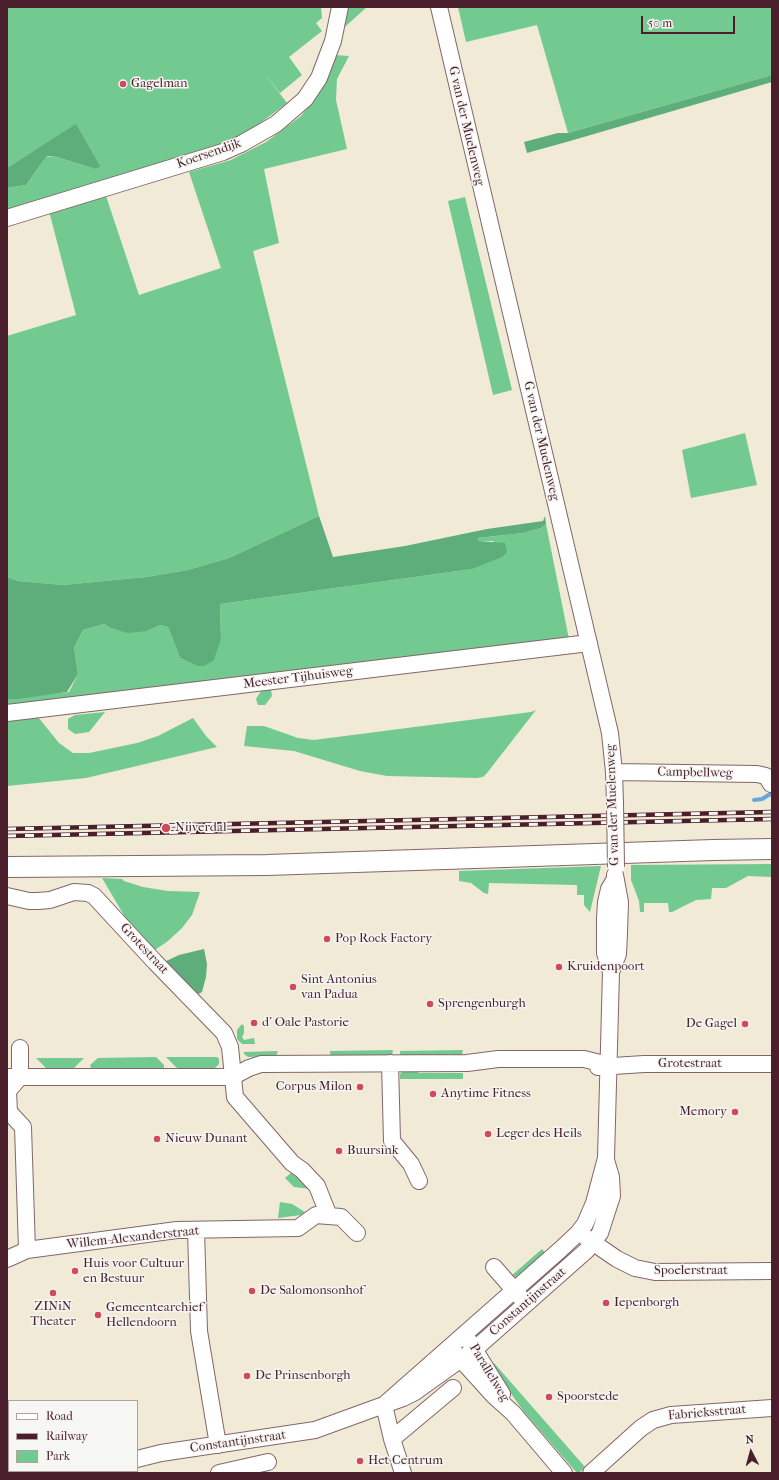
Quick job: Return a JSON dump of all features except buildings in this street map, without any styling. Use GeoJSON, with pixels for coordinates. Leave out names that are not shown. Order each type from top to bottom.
{"type":"FeatureCollection","features":[{"type":"Feature","properties":{"kind":"main road"},"geometry":{"type":"LineString","coordinates":[[7,856],[280,854],[772,838]]}},
{"type":"Feature","properties":{"kind":"main road"},"geometry":{"type":"LineString","coordinates":[[7,867],[267,865],[772,849]]}},
{"type":"Feature","properties":{"kind":"street","name":"Koersendijk"},"geometry":{"type":"LineString","coordinates":[[7,218],[223,152],[241,144],[276,124],[305,99],[319,78],[333,40],[340,7]]}},
{"type":"Feature","properties":{"kind":"street","name":"G van der Muelenweg"},"geometry":{"type":"LineString","coordinates":[[439,7],[610,733],[614,772],[615,873],[620,902],[618,954],[611,972],[608,1065]]}},
{"type":"Feature","properties":{"kind":"street","name":"Meester Tijhuisweg"},"geometry":{"type":"LineString","coordinates":[[7,713],[589,642]]}},
{"type":"Feature","properties":{"kind":"street","name":"Campbellweg"},"geometry":{"type":"LineString","coordinates":[[614,772],[757,774],[766,776],[771,783]]}},
{"type":"Feature","properties":{"kind":"street","name":"Grotestraat"},"geometry":{"type":"LineString","coordinates":[[7,896],[38,902],[50,900],[74,892],[88,893],[94,896],[224,1033],[230,1047],[232,1077]]}},
{"type":"Feature","properties":{"kind":"street"},"geometry":{"type":"LineString","coordinates":[[20,1048],[14,1077],[8,1091],[9,1112],[23,1126],[26,1250]]}},
{"type":"Feature","properties":{"kind":"street","name":"Grotestraat"},"geometry":{"type":"LineString","coordinates":[[14,1077],[232,1077],[260,1064],[467,1063],[498,1059],[584,1059],[608,1065],[772,1064]]}},
{"type":"Feature","properties":{"kind":"street"},"geometry":{"type":"LineString","coordinates":[[390,1063],[392,1141],[411,1164],[419,1182]]}},
{"type":"Feature","properties":{"kind":"street","name":"Constantijnstraat"},"geometry":{"type":"LineString","coordinates":[[384,1405],[515,1290],[578,1233],[585,1224],[594,1203],[606,1158],[608,1065]]}},
{"type":"Feature","properties":{"kind":"street"},"geometry":{"type":"LineString","coordinates":[[232,1077],[235,1097],[259,1127],[292,1163],[302,1170],[317,1186],[329,1216],[341,1217],[357,1233]]}},
{"type":"Feature","properties":{"kind":"street"},"geometry":{"type":"LineString","coordinates":[[256,1145],[261,1136],[259,1127]]}},
{"type":"Feature","properties":{"kind":"street","name":"Constantijnstraat"},"geometry":{"type":"LineString","coordinates":[[138,1459],[161,1452],[262,1439],[324,1428],[415,1392],[475,1349],[580,1258],[594,1242],[604,1221],[612,1196],[611,1176],[606,1158]]}},
{"type":"Feature","properties":{"kind":"street","name":"Willem-Alexanderstraat"},"geometry":{"type":"LineString","coordinates":[[7,1259],[26,1250],[177,1230],[298,1228],[316,1215],[329,1216]]}},
{"type":"Feature","properties":{"kind":"street"},"geometry":{"type":"LineString","coordinates":[[196,1230],[199,1331],[218,1445]]}},
{"type":"Feature","properties":{"kind":"street","name":"Spoelerstraat"},"geometry":{"type":"LineString","coordinates":[[578,1233],[594,1242],[617,1259],[629,1265],[655,1272],[772,1271]]}},
{"type":"Feature","properties":{"kind":"street"},"geometry":{"type":"LineString","coordinates":[[494,1267],[526,1304]]}},
{"type":"Feature","properties":{"kind":"street","name":"Parallelweg"},"geometry":{"type":"LineString","coordinates":[[465,1334],[513,1413]]}},
{"type":"Feature","properties":{"kind":"street","name":"Parallelweg"},"geometry":{"type":"LineString","coordinates":[[451,1347],[493,1395],[513,1413],[564,1473]]}},
{"type":"Feature","properties":{"kind":"street"},"geometry":{"type":"LineString","coordinates":[[392,1439],[453,1388]]}},
{"type":"Feature","properties":{"kind":"street"},"geometry":{"type":"LineString","coordinates":[[384,1405],[392,1439],[403,1473]]}},
{"type":"Feature","properties":{"kind":"street","name":"Fabrieksstraat"},"geometry":{"type":"LineString","coordinates":[[591,1473],[641,1428],[653,1420],[671,1415],[772,1408]]}},
{"type":"Feature","properties":{"kind":"street"},"geometry":{"type":"LineString","coordinates":[[262,1439],[269,1467]]}},
{"type":"Feature","properties":{"kind":"street","name":"Constantijnstraat"},"geometry":{"type":"LineString","coordinates":[[219,1473],[269,1467]]}},
{"type":"Feature","properties":{"kind":"green space","name":"Gagelman"},"geometry":{"type":"Polygon","coordinates":[[[7,7],[321,7],[322,18],[316,23],[322,31],[289,57],[302,75],[280,93],[262,70],[287,103],[233,142],[7,211],[7,188],[26,185],[46,157],[54,156],[95,169],[101,167],[76,125],[7,168],[7,7]]]}},
{"type":"Feature","properties":{"kind":"green space"},"geometry":{"type":"Polygon","coordinates":[[[346,7],[367,7],[338,33],[346,7]]]}},
{"type":"Feature","properties":{"kind":"green space"},"geometry":{"type":"Polygon","coordinates":[[[458,7],[772,7],[772,75],[568,133],[537,25],[466,42],[458,7]]]}},
{"type":"Feature","properties":{"kind":"green space"},"geometry":{"type":"Polygon","coordinates":[[[335,55],[349,56],[337,79],[336,100],[347,149],[264,169],[279,243],[253,251],[319,516],[229,558],[188,570],[146,577],[63,585],[18,581],[7,577],[7,336],[76,315],[49,211],[105,193],[139,295],[221,268],[189,172],[231,160],[266,142],[301,116],[322,89],[335,55]]]}},
{"type":"Feature","properties":{"kind":"green space"},"geometry":{"type":"Polygon","coordinates":[[[772,75],[772,82],[527,153],[524,142],[558,133],[568,133],[772,75]]]}},
{"type":"Feature","properties":{"kind":"green space"},"geometry":{"type":"Polygon","coordinates":[[[76,124],[101,167],[95,169],[54,156],[48,156],[26,185],[7,188],[7,168],[76,124]]]}},
{"type":"Feature","properties":{"kind":"green space"},"geometry":{"type":"Polygon","coordinates":[[[465,197],[512,390],[493,395],[448,201],[465,197]]]}},
{"type":"Feature","properties":{"kind":"green space"},"geometry":{"type":"Polygon","coordinates":[[[745,433],[757,485],[691,498],[682,450],[745,433]]]}},
{"type":"Feature","properties":{"kind":"green space"},"geometry":{"type":"Polygon","coordinates":[[[319,516],[333,557],[405,546],[487,529],[543,521],[545,516],[546,524],[541,528],[523,533],[478,538],[479,541],[505,543],[507,552],[502,557],[472,569],[220,604],[221,639],[214,660],[204,666],[197,666],[180,658],[168,627],[160,625],[147,631],[128,633],[111,628],[104,624],[83,630],[74,648],[78,674],[67,692],[18,699],[7,699],[7,577],[18,581],[63,585],[146,577],[188,570],[229,558],[319,516]]]}},
{"type":"Feature","properties":{"kind":"green space"},"geometry":{"type":"Polygon","coordinates":[[[546,524],[569,639],[7,707],[7,699],[69,692],[78,674],[74,648],[83,630],[104,624],[111,628],[147,631],[160,625],[168,627],[180,658],[197,666],[204,666],[221,639],[220,604],[472,569],[494,541],[479,541],[478,538],[523,533],[541,528],[546,524]]]}},
{"type":"Feature","properties":{"kind":"green space"},"geometry":{"type":"Polygon","coordinates":[[[267,689],[271,690],[272,696],[265,705],[258,705],[256,699],[261,691],[267,689]]]}},
{"type":"Feature","properties":{"kind":"green space"},"geometry":{"type":"Polygon","coordinates":[[[536,710],[487,773],[483,777],[477,778],[387,776],[360,771],[294,751],[244,746],[247,726],[264,726],[298,738],[314,740],[531,712],[536,710]]]}},
{"type":"Feature","properties":{"kind":"green space"},"geometry":{"type":"Polygon","coordinates":[[[105,712],[89,732],[75,734],[68,729],[68,719],[75,715],[105,712]]]}},
{"type":"Feature","properties":{"kind":"green space"},"geometry":{"type":"Polygon","coordinates":[[[38,717],[59,743],[73,753],[89,753],[137,743],[158,736],[193,718],[206,736],[217,747],[86,778],[7,786],[7,719],[38,717]]]}},
{"type":"Feature","properties":{"kind":"green space"},"geometry":{"type":"Polygon","coordinates":[[[772,864],[772,877],[748,876],[726,888],[712,888],[711,899],[696,900],[672,912],[669,912],[668,903],[644,903],[644,912],[640,912],[639,901],[631,880],[631,865],[772,864]]]}},
{"type":"Feature","properties":{"kind":"green space"},"geometry":{"type":"Polygon","coordinates":[[[601,866],[590,912],[584,905],[584,895],[577,895],[577,885],[489,883],[488,894],[484,893],[471,883],[459,881],[459,871],[601,866]]]}},
{"type":"Feature","properties":{"kind":"green space"},"geometry":{"type":"Polygon","coordinates":[[[102,878],[122,879],[143,887],[168,891],[200,892],[192,915],[182,928],[168,941],[152,952],[125,917],[102,878]]]}},
{"type":"Feature","properties":{"kind":"green space"},"geometry":{"type":"Polygon","coordinates":[[[204,949],[207,964],[206,977],[202,992],[197,995],[162,963],[179,955],[204,949]]]}},
{"type":"Feature","properties":{"kind":"green space"},"geometry":{"type":"Polygon","coordinates":[[[242,1024],[244,1026],[244,1033],[242,1037],[244,1040],[254,1038],[255,1044],[242,1044],[237,1039],[237,1030],[242,1024]]]}},
{"type":"Feature","properties":{"kind":"green space"},"geometry":{"type":"Polygon","coordinates":[[[393,1050],[392,1056],[332,1057],[330,1054],[330,1051],[393,1050]]]}},
{"type":"Feature","properties":{"kind":"green space"},"geometry":{"type":"Polygon","coordinates":[[[463,1050],[462,1055],[402,1056],[400,1054],[400,1051],[463,1050]]]}},
{"type":"Feature","properties":{"kind":"green space"},"geometry":{"type":"Polygon","coordinates":[[[278,1051],[276,1056],[248,1057],[244,1054],[244,1052],[278,1051]]]}},
{"type":"Feature","properties":{"kind":"green space"},"geometry":{"type":"Polygon","coordinates":[[[156,1057],[164,1065],[164,1068],[91,1068],[90,1065],[98,1058],[156,1057]]]}},
{"type":"Feature","properties":{"kind":"green space"},"geometry":{"type":"Polygon","coordinates":[[[166,1057],[217,1057],[219,1059],[219,1064],[215,1068],[177,1068],[166,1057]]]}},
{"type":"Feature","properties":{"kind":"green space"},"geometry":{"type":"Polygon","coordinates":[[[36,1058],[84,1058],[74,1068],[46,1068],[36,1058]]]}},
{"type":"Feature","properties":{"kind":"green space"},"geometry":{"type":"Polygon","coordinates":[[[418,1068],[418,1073],[463,1073],[463,1079],[400,1079],[400,1074],[405,1069],[418,1068]]]}},
{"type":"Feature","properties":{"kind":"green space"},"geometry":{"type":"Polygon","coordinates":[[[299,1172],[311,1189],[294,1187],[285,1178],[291,1173],[299,1172]]]}},
{"type":"Feature","properties":{"kind":"green space"},"geometry":{"type":"Polygon","coordinates":[[[280,1202],[292,1204],[305,1212],[301,1215],[278,1218],[280,1202]]]}},
{"type":"Feature","properties":{"kind":"green space"},"geometry":{"type":"Polygon","coordinates":[[[542,1249],[546,1254],[518,1277],[511,1276],[542,1249]]]}},
{"type":"Feature","properties":{"kind":"green space"},"geometry":{"type":"Polygon","coordinates":[[[494,1363],[585,1467],[579,1473],[577,1473],[524,1412],[491,1365],[494,1363]]]}},
{"type":"Feature","properties":{"kind":"waterway"},"geometry":{"type":"LineString","coordinates":[[754,800],[762,799],[772,793]]}},
{"type":"Feature","properties":{"kind":"railway"},"geometry":{"type":"LineString","coordinates":[[7,829],[772,812]]}},
{"type":"Feature","properties":{"kind":"railway"},"geometry":{"type":"LineString","coordinates":[[7,836],[772,819]]}},
{"type":"Feature","properties":{"kind":"place","name":"Gagelman"},"geometry":{"type":"Point","coordinates":[123,84]}},
{"type":"Feature","properties":{"kind":"place","name":"Nijverdal"},"geometry":{"type":"Point","coordinates":[166,828]}},
{"type":"Feature","properties":{"kind":"place","name":"Pop Rock Factory"},"geometry":{"type":"Point","coordinates":[327,939]}},
{"type":"Feature","properties":{"kind":"place","name":"Kruidenpoort"},"geometry":{"type":"Point","coordinates":[559,967]}},
{"type":"Feature","properties":{"kind":"place","name":"Sint Antonius van Padua"},"geometry":{"type":"Point","coordinates":[293,987]}},
{"type":"Feature","properties":{"kind":"place","name":"Sprengenburgh"},"geometry":{"type":"Point","coordinates":[430,1004]}},
{"type":"Feature","properties":{"kind":"place","name":"d' Oale Pastorie"},"geometry":{"type":"Point","coordinates":[254,1023]}},
{"type":"Feature","properties":{"kind":"place","name":"De Gagel"},"geometry":{"type":"Point","coordinates":[745,1024]}},
{"type":"Feature","properties":{"kind":"place","name":"Corpus Milon"},"geometry":{"type":"Point","coordinates":[360,1087]}},
{"type":"Feature","properties":{"kind":"place","name":"Anytime Fitness"},"geometry":{"type":"Point","coordinates":[433,1094]}},
{"type":"Feature","properties":{"kind":"place","name":"Memory"},"geometry":{"type":"Point","coordinates":[735,1112]}},
{"type":"Feature","properties":{"kind":"place","name":"Leger des Heils"},"geometry":{"type":"Point","coordinates":[488,1134]}},
{"type":"Feature","properties":{"kind":"place","name":"Nieuw Dunant"},"geometry":{"type":"Point","coordinates":[157,1139]}},
{"type":"Feature","properties":{"kind":"place","name":"Buursink"},"geometry":{"type":"Point","coordinates":[339,1151]}},
{"type":"Feature","properties":{"kind":"place","name":"Huis voor Cultuur en Bestuur"},"geometry":{"type":"Point","coordinates":[75,1271]}},
{"type":"Feature","properties":{"kind":"place","name":"De Salomonsonhof"},"geometry":{"type":"Point","coordinates":[252,1291]}},
{"type":"Feature","properties":{"kind":"place","name":"ZINiN Theater"},"geometry":{"type":"Point","coordinates":[53,1293]}},
{"type":"Feature","properties":{"kind":"place","name":"Iepenborgh"},"geometry":{"type":"Point","coordinates":[606,1303]}},
{"type":"Feature","properties":{"kind":"place","name":"Gemeentearchief Hellendoorn"},"geometry":{"type":"Point","coordinates":[98,1315]}},
{"type":"Feature","properties":{"kind":"place","name":"De Prinsenborgh"},"geometry":{"type":"Point","coordinates":[247,1376]}},
{"type":"Feature","properties":{"kind":"place","name":"Spoorstede"},"geometry":{"type":"Point","coordinates":[549,1397]}},
{"type":"Feature","properties":{"kind":"place","name":"Het Centrum"},"geometry":{"type":"Point","coordinates":[360,1461]}}]}
